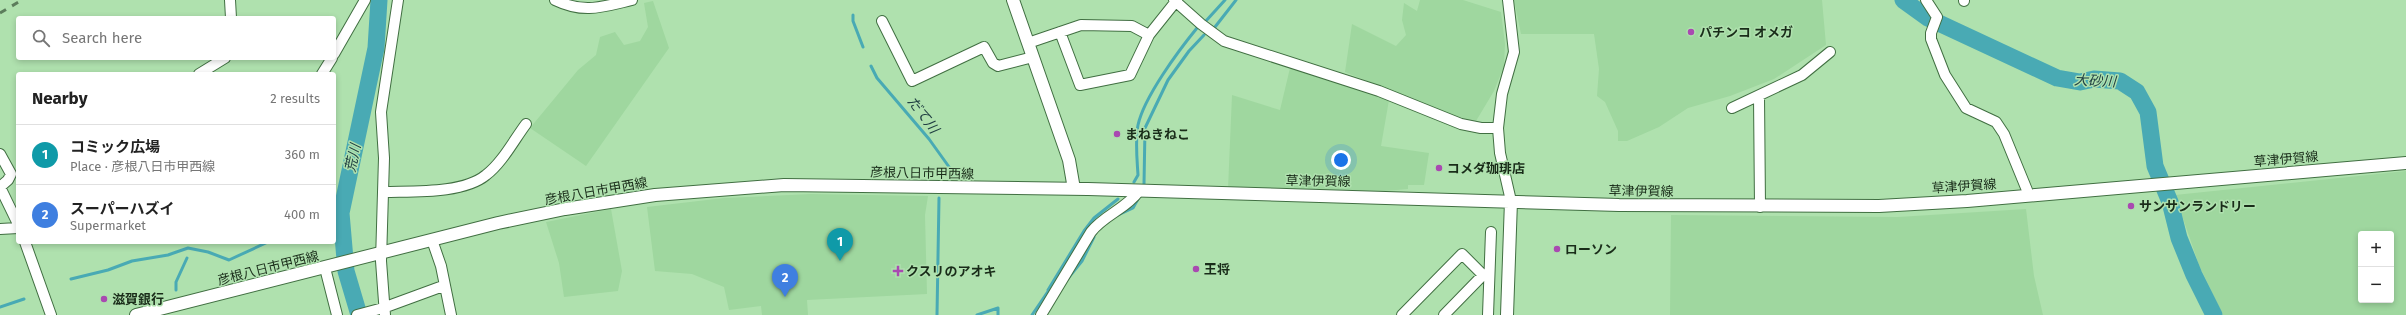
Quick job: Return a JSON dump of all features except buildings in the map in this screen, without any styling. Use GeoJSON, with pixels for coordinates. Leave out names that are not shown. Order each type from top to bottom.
{"type":"FeatureCollection","features":[{"type":"Feature","properties":{"kind":"main road"},"geometry":{"type":"LineString","coordinates":[[1013,0],[1069,160],[1074,189]]}},
{"type":"Feature","properties":{"kind":"main road","name":"草津伊賀線"},"geometry":{"type":"LineString","coordinates":[[1074,189],[1511,201],[1760,206],[1879,206],[2145,186],[2406,163]]}},
{"type":"Feature","properties":{"kind":"main road","name":"彦根八日市甲西線"},"geometry":{"type":"LineString","coordinates":[[136,315],[432,240],[565,209],[655,195],[742,187],[784,185],[1074,189]]}},
{"type":"Feature","properties":{"kind":"main road"},"geometry":{"type":"LineString","coordinates":[[1507,315],[1511,201]]}},
{"type":"Feature","properties":{"kind":"street"},"geometry":{"type":"LineString","coordinates":[[230,0],[231,16]]}},
{"type":"Feature","properties":{"kind":"street"},"geometry":{"type":"LineString","coordinates":[[336,51],[365,0]]}},
{"type":"Feature","properties":{"kind":"street"},"geometry":{"type":"LineString","coordinates":[[383,311],[382,253],[384,192],[381,112],[398,0]]}},
{"type":"Feature","properties":{"kind":"street"},"geometry":{"type":"LineString","coordinates":[[555,0],[570,7],[583,9],[632,0]]}},
{"type":"Feature","properties":{"kind":"street"},"geometry":{"type":"LineString","coordinates":[[1060,32],[1080,85],[1130,74],[1149,35],[1175,0],[1201,24],[1224,41],[1379,91],[1461,124],[1481,128],[1498,128]]}},
{"type":"Feature","properties":{"kind":"street"},"geometry":{"type":"LineString","coordinates":[[1508,0],[1514,52],[1502,94],[1498,128],[1500,153],[1511,201]]}},
{"type":"Feature","properties":{"kind":"street"},"geometry":{"type":"LineString","coordinates":[[1926,0],[1936,20],[1931,33],[1931,39],[1945,75],[1966,108],[1996,122],[2004,134],[2029,195]]}},
{"type":"Feature","properties":{"kind":"street"},"geometry":{"type":"LineString","coordinates":[[882,21],[912,82],[984,47],[993,63],[998,66],[1033,57]]}},
{"type":"Feature","properties":{"kind":"street"},"geometry":{"type":"LineString","coordinates":[[1028,43],[1081,25],[1132,26],[1149,35]]}},
{"type":"Feature","properties":{"kind":"street"},"geometry":{"type":"LineString","coordinates":[[1732,108],[1802,75],[1830,52]]}},
{"type":"Feature","properties":{"kind":"street"},"geometry":{"type":"LineString","coordinates":[[202,72],[222,60]]}},
{"type":"Feature","properties":{"kind":"street"},"geometry":{"type":"LineString","coordinates":[[323,72],[331,60]]}},
{"type":"Feature","properties":{"kind":"street"},"geometry":{"type":"LineString","coordinates":[[1759,96],[1760,206]]}},
{"type":"Feature","properties":{"kind":"street"},"geometry":{"type":"LineString","coordinates":[[384,192],[428,191],[475,182],[487,175],[526,124]]}},
{"type":"Feature","properties":{"kind":"street"},"geometry":{"type":"LineString","coordinates":[[0,154],[11,174],[8,180],[0,187],[16,220]]}},
{"type":"Feature","properties":{"kind":"street"},"geometry":{"type":"LineString","coordinates":[[1041,315],[1090,232],[1098,222],[1133,199],[1139,191]]}},
{"type":"Feature","properties":{"kind":"street"},"geometry":{"type":"LineString","coordinates":[[0,229],[16,228]]}},
{"type":"Feature","properties":{"kind":"street"},"geometry":{"type":"LineString","coordinates":[[1488,315],[1486,276],[1491,232]]}},
{"type":"Feature","properties":{"kind":"street"},"geometry":{"type":"LineString","coordinates":[[432,240],[440,266],[443,286],[451,315]]}},
{"type":"Feature","properties":{"kind":"street"},"geometry":{"type":"LineString","coordinates":[[26,244],[51,315]]}},
{"type":"Feature","properties":{"kind":"street"},"geometry":{"type":"LineString","coordinates":[[1402,315],[1462,254],[1486,276],[1509,277]]}},
{"type":"Feature","properties":{"kind":"street"},"geometry":{"type":"LineString","coordinates":[[325,268],[337,315]]}},
{"type":"Feature","properties":{"kind":"street"},"geometry":{"type":"LineString","coordinates":[[1444,315],[1486,276]]}},
{"type":"Feature","properties":{"kind":"street"},"geometry":{"type":"LineString","coordinates":[[357,315],[383,311],[443,286]]}},
{"type":"Feature","properties":{"kind":"shaded area"},"geometry":{"type":"Polygon","coordinates":[[[1420,0],[1463,0],[1501,12],[1505,44],[1504,66],[1494,91],[1476,121],[1459,119],[1345,72],[1352,24],[1396,46],[1406,35],[1402,20],[1404,3],[1417,11],[1420,0]]]}},
{"type":"Feature","properties":{"kind":"shaded area"},"geometry":{"type":"Polygon","coordinates":[[[1514,0],[1822,0],[1826,45],[1774,79],[1730,96],[1688,108],[1659,127],[1627,141],[1618,141],[1618,131],[1605,102],[1597,96],[1599,69],[1594,34],[1521,34],[1514,0]]]}},
{"type":"Feature","properties":{"kind":"shaded area"},"geometry":{"type":"Polygon","coordinates":[[[653,1],[669,48],[586,166],[530,128],[578,70],[596,55],[600,37],[615,32],[624,45],[640,41],[648,27],[644,3],[653,1]]]}},
{"type":"Feature","properties":{"kind":"shaded area"},"geometry":{"type":"Polygon","coordinates":[[[1290,68],[1389,100],[1381,146],[1429,153],[1424,185],[1408,185],[1408,189],[1385,191],[1228,189],[1232,95],[1280,110],[1290,68]]]}},
{"type":"Feature","properties":{"kind":"shaded area"},"geometry":{"type":"Polygon","coordinates":[[[2406,171],[2406,315],[2223,315],[2199,265],[2175,195],[2406,171]]]}},
{"type":"Feature","properties":{"kind":"shaded area"},"geometry":{"type":"Polygon","coordinates":[[[811,194],[928,196],[925,215],[927,294],[807,300],[808,315],[762,315],[761,306],[729,310],[724,287],[692,274],[655,271],[647,207],[724,198],[811,194]]]}},
{"type":"Feature","properties":{"kind":"shaded area"},"geometry":{"type":"Polygon","coordinates":[[[611,209],[622,271],[618,291],[564,297],[559,263],[546,222],[611,209]]]}},
{"type":"Feature","properties":{"kind":"shaded area"},"geometry":{"type":"Polygon","coordinates":[[[2026,209],[2034,276],[2043,315],[1670,315],[1671,215],[1898,217],[2026,209]]]}},
{"type":"Feature","properties":{"kind":"waterway","name":"荒川"},"geometry":{"type":"LineString","coordinates":[[359,315],[346,271],[341,213],[376,48],[379,0]]}},
{"type":"Feature","properties":{"kind":"waterway"},"geometry":{"type":"LineString","coordinates":[[1205,22],[1225,0]]}},
{"type":"Feature","properties":{"kind":"waterway"},"geometry":{"type":"LineString","coordinates":[[1215,27],[1236,0]]}},
{"type":"Feature","properties":{"kind":"waterway","name":"大砂川"},"geometry":{"type":"LineString","coordinates":[[1903,0],[1928,18],[2057,78],[2080,82],[2094,79],[2120,81],[2137,92],[2148,112],[2155,166],[2170,202],[2179,238],[2194,275],[2214,315]]}},
{"type":"Feature","properties":{"kind":"waterway","name":"だて川"},"geometry":{"type":"LineString","coordinates":[[853,15],[853,21],[863,47]]}},
{"type":"Feature","properties":{"kind":"waterway"},"geometry":{"type":"LineString","coordinates":[[1134,182],[1138,175],[1136,150],[1138,125],[1147,101],[1163,74],[1197,28]]}},
{"type":"Feature","properties":{"kind":"waterway"},"geometry":{"type":"LineString","coordinates":[[1144,184],[1145,128],[1168,80],[1189,51],[1204,35]]}},
{"type":"Feature","properties":{"kind":"waterway","name":"だて川"},"geometry":{"type":"LineString","coordinates":[[871,66],[877,78],[929,139],[957,178]]}},
{"type":"Feature","properties":{"kind":"waterway","name":"だて川"},"geometry":{"type":"LineString","coordinates":[[937,315],[939,198]]}},
{"type":"Feature","properties":{"kind":"waterway"},"geometry":{"type":"LineString","coordinates":[[1048,290],[1084,231],[1094,218],[1118,199]]}},
{"type":"Feature","properties":{"kind":"waterway"},"geometry":{"type":"LineString","coordinates":[[1118,215],[1133,208],[1138,199]]}},
{"type":"Feature","properties":{"kind":"waterway"},"geometry":{"type":"LineString","coordinates":[[336,226],[342,226]]}},
{"type":"Feature","properties":{"kind":"waterway"},"geometry":{"type":"LineString","coordinates":[[1065,282],[1082,261],[1094,237]]}},
{"type":"Feature","properties":{"kind":"waterway"},"geometry":{"type":"LineString","coordinates":[[71,279],[108,270],[132,261],[168,255],[188,248],[208,252],[229,260],[264,244]]}},
{"type":"Feature","properties":{"kind":"waterway"},"geometry":{"type":"LineString","coordinates":[[176,290],[176,282],[187,258]]}},
{"type":"Feature","properties":{"kind":"waterway"},"geometry":{"type":"LineString","coordinates":[[1032,315],[1049,290]]}},
{"type":"Feature","properties":{"kind":"waterway"},"geometry":{"type":"LineString","coordinates":[[0,307],[24,299]]}},
{"type":"Feature","properties":{"kind":"waterway","name":"だて川"},"geometry":{"type":"LineString","coordinates":[[977,315],[998,308],[998,315]]}},
{"type":"Feature","properties":{"kind":"railway"},"geometry":{"type":"LineString","coordinates":[[0,13],[22,0]]}},
{"type":"Feature","properties":{"kind":"place","name":"パチンコ オメガ"},"geometry":{"type":"Point","coordinates":[1691,32]}},
{"type":"Feature","properties":{"kind":"place","name":"まねきねこ"},"geometry":{"type":"Point","coordinates":[1117,134]}},
{"type":"Feature","properties":{"kind":"place","name":"コメダ珈琲店"},"geometry":{"type":"Point","coordinates":[1439,168]}},
{"type":"Feature","properties":{"kind":"place","name":"サンサンランドリー"},"geometry":{"type":"Point","coordinates":[2131,206]}},
{"type":"Feature","properties":{"kind":"place","name":"ローソン"},"geometry":{"type":"Point","coordinates":[1557,249]}},
{"type":"Feature","properties":{"kind":"place","name":"コミック広場"},"geometry":{"type":"Point","coordinates":[840,261]}},
{"type":"Feature","properties":{"kind":"place","name":"王将"},"geometry":{"type":"Point","coordinates":[1196,269]}},
{"type":"Feature","properties":{"kind":"place","name":"クスリのアオキ"},"geometry":{"type":"Point","coordinates":[898,271]}},
{"type":"Feature","properties":{"kind":"place","name":"スーパーハズイ"},"geometry":{"type":"Point","coordinates":[785,297]}},
{"type":"Feature","properties":{"kind":"place","name":"滋賀銀行"},"geometry":{"type":"Point","coordinates":[104,299]}}]}
